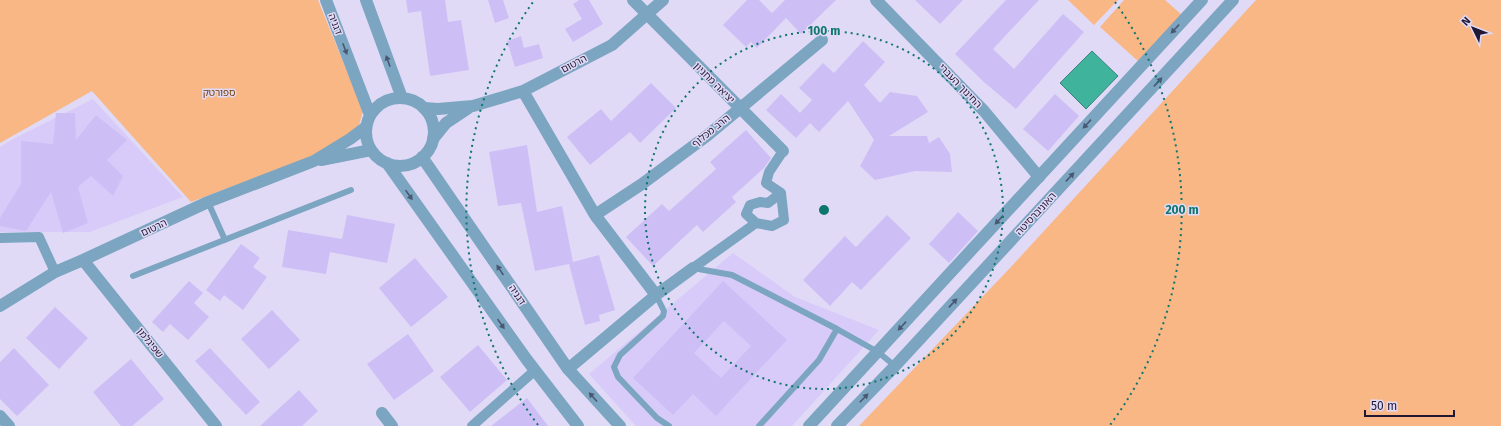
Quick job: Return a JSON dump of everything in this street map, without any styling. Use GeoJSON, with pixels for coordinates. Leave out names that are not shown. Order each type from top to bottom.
{"type":"FeatureCollection","features":[{"type":"Feature","properties":{"kind":"street","name":"דגניה"},"geometry":{"type":"LineString","coordinates":[[326,0],[368,121]]}},
{"type":"Feature","properties":{"kind":"street"},"geometry":{"type":"LineString","coordinates":[[366,0],[402,98]]}},
{"type":"Feature","properties":{"kind":"street","name":"יציאה מחניון"},"geometry":{"type":"LineString","coordinates":[[632,0],[783,151]]}},
{"type":"Feature","properties":{"kind":"street","name":"הרטום"},"geometry":{"type":"LineString","coordinates":[[424,108],[438,109],[473,106],[523,91],[612,45],[663,0]]}},
{"type":"Feature","properties":{"kind":"street"},"geometry":{"type":"LineString","coordinates":[[809,426],[1202,0]]}},
{"type":"Feature","properties":{"kind":"street","name":"האוניברסיטה"},"geometry":{"type":"LineString","coordinates":[[837,426],[895,366],[1233,0]]}},
{"type":"Feature","properties":{"kind":"street","name":"החינוך העברי"},"geometry":{"type":"LineString","coordinates":[[881,2],[984,111],[1039,177]]}},
{"type":"Feature","properties":{"kind":"street","name":"הרב מכלוף"},"geometry":{"type":"LineString","coordinates":[[595,215],[642,184],[708,135],[822,40]]}},
{"type":"Feature","properties":{"kind":"street"},"geometry":{"type":"LineString","coordinates":[[523,91],[595,215],[656,295]]}},
{"type":"Feature","properties":{"kind":"street"},"geometry":{"type":"LineString","coordinates":[[402,98],[410,100],[424,108],[432,122],[433,139],[428,150],[422,157],[411,164],[399,166],[387,163],[376,156],[371,150],[366,135],[368,121],[381,104],[387,101],[402,98]]}},
{"type":"Feature","properties":{"kind":"street","name":"הרטום"},"geometry":{"type":"LineString","coordinates":[[433,139],[446,123],[473,106]]}},
{"type":"Feature","properties":{"kind":"street","name":"הרטום"},"geometry":{"type":"LineString","coordinates":[[314,162],[350,139],[368,121]]}},
{"type":"Feature","properties":{"kind":"street","name":"הרטום"},"geometry":{"type":"LineString","coordinates":[[0,306],[55,272],[208,202],[314,162],[371,150]]}},
{"type":"Feature","properties":{"kind":"street"},"geometry":{"type":"LineString","coordinates":[[781,193],[768,203],[760,202],[750,205],[746,214],[756,224],[772,226],[784,220],[781,193],[766,183],[769,172],[783,151]]}},
{"type":"Feature","properties":{"kind":"street","name":"דגניה"},"geometry":{"type":"LineString","coordinates":[[422,157],[568,368],[620,426]]}},
{"type":"Feature","properties":{"kind":"street"},"geometry":{"type":"LineString","coordinates":[[387,163],[527,360],[578,426]]}},
{"type":"Feature","properties":{"kind":"street"},"geometry":{"type":"LineString","coordinates":[[568,368],[656,295],[756,224]]}},
{"type":"Feature","properties":{"kind":"street"},"geometry":{"type":"LineString","coordinates":[[0,238],[39,237],[55,272]]}},
{"type":"Feature","properties":{"kind":"street","name":"שפיגלמן"},"geometry":{"type":"LineString","coordinates":[[83,260],[216,426]]}},
{"type":"Feature","properties":{"kind":"street"},"geometry":{"type":"LineString","coordinates":[[472,426],[532,373]]}},
{"type":"Feature","properties":{"kind":"street"},"geometry":{"type":"LineString","coordinates":[[382,413],[392,426]]}},
{"type":"Feature","properties":{"kind":"street"},"geometry":{"type":"LineString","coordinates":[[0,416],[9,426]]}},
{"type":"Feature","properties":{"kind":"lane"},"geometry":{"type":"LineString","coordinates":[[133,276],[351,190]]}},
{"type":"Feature","properties":{"kind":"lane"},"geometry":{"type":"LineString","coordinates":[[208,202],[225,240]]}},
{"type":"Feature","properties":{"kind":"lane"},"geometry":{"type":"LineString","coordinates":[[693,268],[732,275],[837,329],[878,352],[895,366]]}},
{"type":"Feature","properties":{"kind":"lane"},"geometry":{"type":"LineString","coordinates":[[656,295],[664,312],[663,316],[620,355],[614,367],[618,377],[657,418],[669,426]]}},
{"type":"Feature","properties":{"kind":"lane"},"geometry":{"type":"LineString","coordinates":[[759,426],[819,360],[837,329]]}},
{"type":"Feature","properties":{"kind":"shaded area"},"geometry":{"type":"Polygon","coordinates":[[[1092,51],[1118,76],[1086,109],[1060,83],[1092,51]]]}},
{"type":"Feature","properties":{"kind":"shaded area"},"geometry":{"type":"Polygon","coordinates":[[[93,99],[183,197],[90,232],[0,232],[0,147],[93,99]]]}},
{"type":"Feature","properties":{"kind":"shaded area"},"geometry":{"type":"Polygon","coordinates":[[[733,253],[795,297],[879,330],[792,426],[636,426],[589,374],[733,253]]]}},
{"type":"Feature","properties":{"kind":"green space","name":"ספורטק"},"geometry":{"type":"Polygon","coordinates":[[[0,0],[318,0],[363,111],[355,140],[191,202],[92,91],[0,143],[0,0]]]}},
{"type":"Feature","properties":{"kind":"green space"},"geometry":{"type":"Polygon","coordinates":[[[1068,0],[1118,0],[1094,25],[1068,0]]]}},
{"type":"Feature","properties":{"kind":"green space"},"geometry":{"type":"Polygon","coordinates":[[[1124,0],[1165,0],[1182,15],[1138,61],[1100,27],[1124,0]]]}},
{"type":"Feature","properties":{"kind":"green space"},"geometry":{"type":"Polygon","coordinates":[[[1256,0],[1501,0],[1501,426],[859,426],[1010,268],[1256,0]]]}},
{"type":"Feature","properties":{"kind":"building"},"geometry":{"type":"Polygon","coordinates":[[[406,0],[445,0],[448,22],[461,20],[469,70],[430,76],[421,11],[408,13],[406,0]]]}},
{"type":"Feature","properties":{"kind":"building"},"geometry":{"type":"Polygon","coordinates":[[[488,0],[503,0],[509,18],[495,23],[488,0]]]}},
{"type":"Feature","properties":{"kind":"building"},"geometry":{"type":"Polygon","coordinates":[[[579,0],[589,0],[603,24],[573,42],[565,29],[582,19],[573,4],[579,0]]]}},
{"type":"Feature","properties":{"kind":"building"},"geometry":{"type":"Polygon","coordinates":[[[747,0],[759,0],[772,13],[785,0],[836,0],[801,34],[786,18],[757,48],[751,42],[746,47],[723,25],[747,0]]]}},
{"type":"Feature","properties":{"kind":"building"},"geometry":{"type":"Polygon","coordinates":[[[915,0],[963,0],[940,24],[915,0]]]}},
{"type":"Feature","properties":{"kind":"building"},"geometry":{"type":"Polygon","coordinates":[[[1006,0],[1039,0],[993,49],[1014,69],[1063,14],[1084,32],[1016,109],[985,83],[955,54],[1006,0]]]}},
{"type":"Feature","properties":{"kind":"building"},"geometry":{"type":"Polygon","coordinates":[[[521,36],[524,48],[539,44],[543,58],[515,67],[507,41],[521,36]]]}},
{"type":"Feature","properties":{"kind":"building"},"geometry":{"type":"Polygon","coordinates":[[[863,41],[885,62],[864,85],[880,103],[890,92],[917,96],[928,112],[889,136],[927,136],[929,143],[939,137],[950,154],[952,172],[915,171],[875,180],[860,166],[874,140],[848,101],[819,132],[810,123],[796,138],[766,110],[781,94],[800,113],[812,100],[799,88],[823,63],[834,73],[863,41]]]}},
{"type":"Feature","properties":{"kind":"building"},"geometry":{"type":"Polygon","coordinates":[[[651,83],[676,108],[640,143],[630,132],[590,165],[567,137],[601,109],[611,121],[651,83]]]}},
{"type":"Feature","properties":{"kind":"building"},"geometry":{"type":"Polygon","coordinates":[[[1055,94],[1079,116],[1048,151],[1023,129],[1055,94]]]}},
{"type":"Feature","properties":{"kind":"building"},"geometry":{"type":"Polygon","coordinates":[[[56,113],[75,113],[76,140],[96,115],[127,140],[107,160],[123,176],[113,196],[91,176],[78,187],[88,223],[63,233],[51,192],[26,231],[0,226],[0,218],[21,184],[21,141],[53,144],[56,113]]]}},
{"type":"Feature","properties":{"kind":"building"},"geometry":{"type":"Polygon","coordinates":[[[746,130],[771,158],[764,168],[732,197],[736,202],[703,232],[697,225],[653,266],[626,237],[662,204],[669,211],[716,169],[710,162],[746,130]]]}},
{"type":"Feature","properties":{"kind":"building"},"geometry":{"type":"Polygon","coordinates":[[[527,145],[537,212],[562,206],[573,262],[599,255],[615,310],[599,315],[600,321],[585,325],[569,264],[535,271],[521,203],[498,206],[489,152],[527,145]]]}},
{"type":"Feature","properties":{"kind":"building"},"geometry":{"type":"Polygon","coordinates":[[[958,212],[978,231],[949,263],[929,244],[958,212]]]}},
{"type":"Feature","properties":{"kind":"building"},"geometry":{"type":"Polygon","coordinates":[[[347,215],[395,224],[387,263],[330,252],[326,274],[282,267],[288,230],[342,239],[347,215]]]}},
{"type":"Feature","properties":{"kind":"building"},"geometry":{"type":"Polygon","coordinates":[[[887,215],[911,238],[861,290],[852,282],[830,306],[803,280],[845,236],[856,247],[887,215]]]}},
{"type":"Feature","properties":{"kind":"building"},"geometry":{"type":"Polygon","coordinates":[[[241,244],[260,258],[253,267],[267,277],[243,310],[224,295],[220,301],[206,290],[241,244]]]}},
{"type":"Feature","properties":{"kind":"building"},"geometry":{"type":"Polygon","coordinates":[[[415,258],[448,297],[411,327],[379,288],[415,258]]]}},
{"type":"Feature","properties":{"kind":"building"},"geometry":{"type":"Polygon","coordinates":[[[189,281],[203,293],[194,303],[209,317],[188,340],[170,324],[163,332],[152,322],[189,281]]]}},
{"type":"Feature","properties":{"kind":"building"},"geometry":{"type":"Polygon","coordinates":[[[723,281],[787,340],[716,416],[693,394],[673,415],[633,378],[723,281]],[[724,321],[694,353],[721,378],[751,346],[724,321]]]}},
{"type":"Feature","properties":{"kind":"building"},"geometry":{"type":"Polygon","coordinates":[[[55,307],[88,338],[59,369],[26,338],[55,307]]]}},
{"type":"Feature","properties":{"kind":"building"},"geometry":{"type":"Polygon","coordinates":[[[272,310],[300,340],[269,369],[241,339],[272,310]]]}},
{"type":"Feature","properties":{"kind":"building"},"geometry":{"type":"Polygon","coordinates":[[[408,334],[434,371],[394,400],[367,364],[408,334]]]}},
{"type":"Feature","properties":{"kind":"building"},"geometry":{"type":"Polygon","coordinates":[[[478,345],[507,380],[470,412],[440,377],[478,345]]]}},
{"type":"Feature","properties":{"kind":"building"},"geometry":{"type":"Polygon","coordinates":[[[14,348],[49,385],[17,416],[0,399],[0,362],[14,348]]]}},
{"type":"Feature","properties":{"kind":"building"},"geometry":{"type":"Polygon","coordinates":[[[210,348],[260,402],[246,415],[195,361],[210,348]]]}},
{"type":"Feature","properties":{"kind":"building"},"geometry":{"type":"Polygon","coordinates":[[[131,359],[164,399],[132,426],[121,426],[93,392],[131,359]]]}},
{"type":"Feature","properties":{"kind":"building"},"geometry":{"type":"Polygon","coordinates":[[[299,390],[318,411],[302,426],[260,426],[299,390]]]}},
{"type":"Feature","properties":{"kind":"building"},"geometry":{"type":"Polygon","coordinates":[[[527,398],[548,426],[491,426],[527,398]]]}}]}
